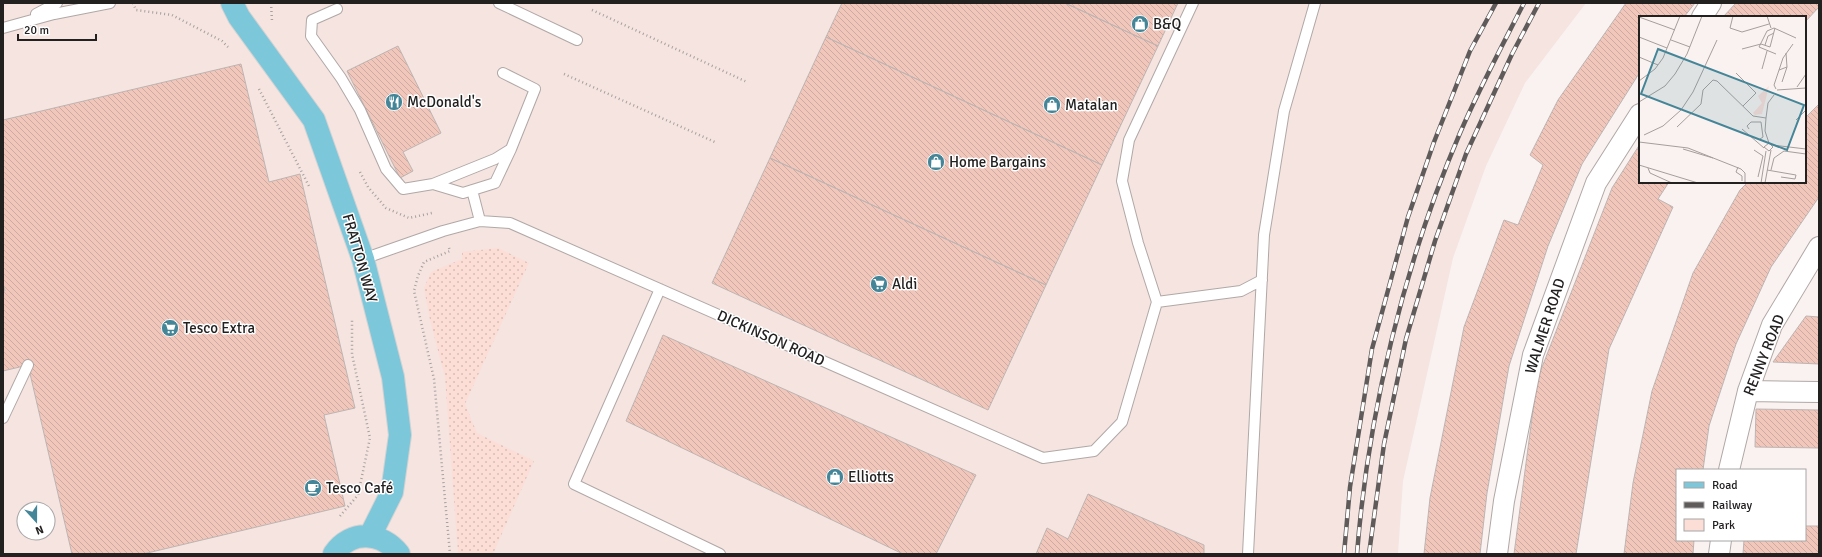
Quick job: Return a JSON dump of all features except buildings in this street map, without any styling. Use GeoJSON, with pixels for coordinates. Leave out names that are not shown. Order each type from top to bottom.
{"type":"FeatureCollection","features":[{"type":"Feature","properties":{"kind":"main road","name":"FRATTON WAY"},"geometry":{"type":"LineString","coordinates":[[232,3],[239,16],[314,120],[363,259],[393,377],[400,435],[392,492],[370,536]]}},
{"type":"Feature","properties":{"kind":"main road"},"geometry":{"type":"LineString","coordinates":[[334,554],[345,543],[357,538],[370,536],[382,539],[393,546],[399,554]]}},
{"type":"Feature","properties":{"kind":"street"},"geometry":{"type":"LineString","coordinates":[[1703,16],[1711,3]]}},
{"type":"Feature","properties":{"kind":"street","name":"WALMER ROAD"},"geometry":{"type":"LineString","coordinates":[[1497,554],[1504,501],[1532,355],[1596,183],[1639,116]]}},
{"type":"Feature","properties":{"kind":"street","name":"RENNY ROAD"},"geometry":{"type":"LineString","coordinates":[[1729,469],[1748,391],[1772,326],[1819,247]]}},
{"type":"Feature","properties":{"kind":"street"},"geometry":{"type":"LineString","coordinates":[[1748,391],[1819,392]]}},
{"type":"Feature","properties":{"kind":"street"},"geometry":{"type":"LineString","coordinates":[[1719,554],[1720,541]]}},
{"type":"Feature","properties":{"kind":"lane"},"geometry":{"type":"LineString","coordinates":[[19,23],[57,3]]}},
{"type":"Feature","properties":{"kind":"lane"},"geometry":{"type":"LineString","coordinates":[[3,28],[54,14],[110,3]]}},
{"type":"Feature","properties":{"kind":"lane"},"geometry":{"type":"LineString","coordinates":[[499,3],[577,40]]}},
{"type":"Feature","properties":{"kind":"lane"},"geometry":{"type":"LineString","coordinates":[[1193,3],[1129,140],[1122,181],[1138,243],[1158,302],[1241,291],[1262,280]]}},
{"type":"Feature","properties":{"kind":"lane"},"geometry":{"type":"LineString","coordinates":[[1248,554],[1264,235],[1284,111],[1315,3]]}},
{"type":"Feature","properties":{"kind":"lane"},"geometry":{"type":"LineString","coordinates":[[337,9],[312,20],[311,36],[341,78],[360,110],[386,169],[403,189],[433,184],[495,159],[511,149]]}},
{"type":"Feature","properties":{"kind":"lane"},"geometry":{"type":"LineString","coordinates":[[433,184],[463,193],[495,183],[511,149],[535,89],[503,73]]}},
{"type":"Feature","properties":{"kind":"lane"},"geometry":{"type":"LineString","coordinates":[[472,190],[480,221]]}},
{"type":"Feature","properties":{"kind":"lane","name":"DICKINSON ROAD"},"geometry":{"type":"LineString","coordinates":[[363,259],[444,231],[480,221],[510,223],[1044,458],[1094,451],[1122,422],[1158,302]]}},
{"type":"Feature","properties":{"kind":"lane"},"geometry":{"type":"LineString","coordinates":[[660,289],[574,484],[720,554]]}},
{"type":"Feature","properties":{"kind":"lane"},"geometry":{"type":"LineString","coordinates":[[3,418],[28,365]]}},
{"type":"Feature","properties":{"kind":"path"},"geometry":{"type":"LineString","coordinates":[[133,3],[136,10],[172,15],[222,41],[231,50]]}},
{"type":"Feature","properties":{"kind":"path"},"geometry":{"type":"LineString","coordinates":[[592,10],[747,82]]}},
{"type":"Feature","properties":{"kind":"path"},"geometry":{"type":"LineString","coordinates":[[564,74],[717,143]]}},
{"type":"Feature","properties":{"kind":"path"},"geometry":{"type":"LineString","coordinates":[[256,83],[312,192]]}},
{"type":"Feature","properties":{"kind":"path"},"geometry":{"type":"LineString","coordinates":[[450,251],[424,262],[414,291],[434,379],[450,554]]}},
{"type":"Feature","properties":{"kind":"path"},"geometry":{"type":"LineString","coordinates":[[339,517],[358,495],[370,438],[352,354],[352,312]]}},
{"type":"Feature","properties":{"kind":"shaded area"},"geometry":{"type":"Polygon","coordinates":[[[3,3],[1586,3],[1525,83],[1486,166],[1453,258],[1403,481],[1398,554],[3,554],[3,3]]]}},
{"type":"Feature","properties":{"kind":"green space"},"geometry":{"type":"Polygon","coordinates":[[[498,248],[529,263],[465,404],[477,433],[534,461],[493,554],[458,554],[445,377],[430,320],[424,288],[431,272],[462,259],[462,252],[498,248]]]}},
{"type":"Feature","properties":{"kind":"railway"},"geometry":{"type":"LineString","coordinates":[[1344,554],[1350,487],[1372,349],[1408,217],[1434,142],[1470,51],[1496,3]]}},
{"type":"Feature","properties":{"kind":"railway"},"geometry":{"type":"LineString","coordinates":[[1357,554],[1362,501],[1380,393],[1392,340],[1422,234],[1440,183],[1467,117],[1524,3]]}},
{"type":"Feature","properties":{"kind":"railway"},"geometry":{"type":"LineString","coordinates":[[1369,554],[1384,444],[1406,339],[1435,241],[1466,154],[1512,54],[1539,3]]}},
{"type":"Feature","properties":{"kind":"place","name":"B&Q"},"geometry":{"type":"Point","coordinates":[1140,24]}},
{"type":"Feature","properties":{"kind":"place","name":"McDonald's"},"geometry":{"type":"Point","coordinates":[394,102]}},
{"type":"Feature","properties":{"kind":"place","name":"Matalan"},"geometry":{"type":"Point","coordinates":[1052,105]}},
{"type":"Feature","properties":{"kind":"place","name":"Home Bargains"},"geometry":{"type":"Point","coordinates":[936,162]}},
{"type":"Feature","properties":{"kind":"place","name":"Aldi"},"geometry":{"type":"Point","coordinates":[879,284]}},
{"type":"Feature","properties":{"kind":"place","name":"Tesco Extra"},"geometry":{"type":"Point","coordinates":[170,328]}},
{"type":"Feature","properties":{"kind":"place","name":"Elliotts"},"geometry":{"type":"Point","coordinates":[835,477]}},
{"type":"Feature","properties":{"kind":"place","name":"Tesco Café"},"geometry":{"type":"Point","coordinates":[313,488]}}]}
